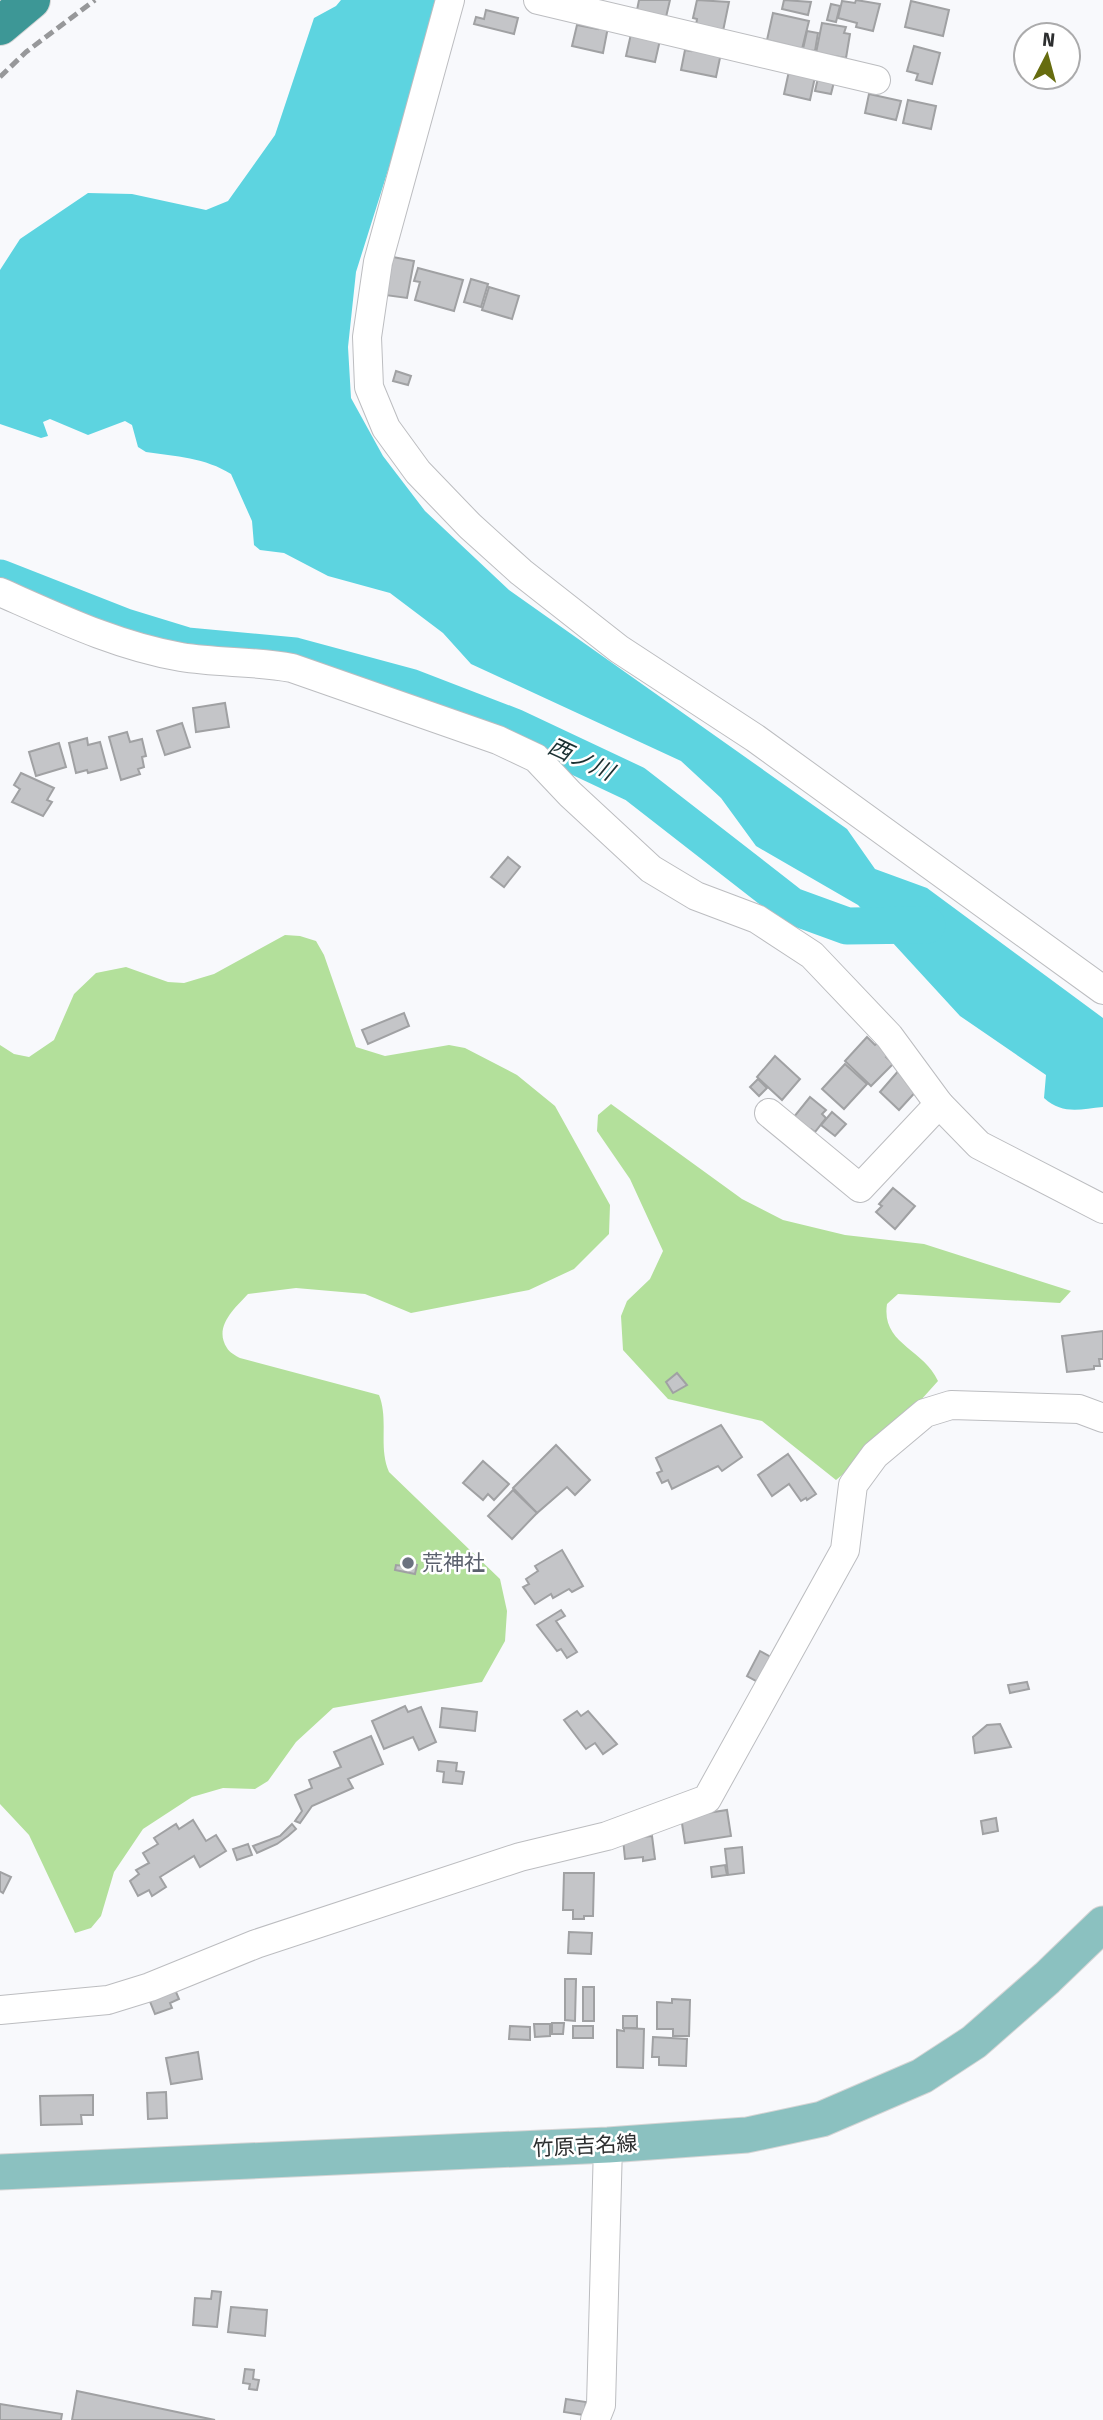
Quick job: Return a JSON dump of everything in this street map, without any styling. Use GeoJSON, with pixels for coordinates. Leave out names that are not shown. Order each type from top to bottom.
{"type":"FeatureCollection","features":[{"type":"Feature","properties":{"kind":"highway"},"geometry":{"type":"LineString","coordinates":[[0,26],[31,0]]}},
{"type":"Feature","properties":{"kind":"main road","name":"竹原吉名線"},"geometry":{"type":"LineString","coordinates":[[0,2172],[608,2145],[747,2135],[822,2119],[922,2076],[974,2042],[1103,1924]]}},
{"type":"Feature","properties":{"kind":"street"},"geometry":{"type":"LineString","coordinates":[[450,0],[378,262],[368,337],[369,387],[386,428],[418,472],[470,526],[521,572],[619,649],[755,738],[1103,990]]}},
{"type":"Feature","properties":{"kind":"street"},"geometry":{"type":"LineString","coordinates":[[538,0],[876,80]]}},
{"type":"Feature","properties":{"kind":"street"},"geometry":{"type":"LineString","coordinates":[[0,592],[105,637],[181,657],[262,662],[292,668],[498,740],[536,758],[570,794],[651,869],[696,896],[757,919],[812,955],[889,1036],[939,1104],[979,1145],[1103,1209]]}},
{"type":"Feature","properties":{"kind":"street"},"geometry":{"type":"LineString","coordinates":[[769,1113],[860,1188],[939,1104]]}},
{"type":"Feature","properties":{"kind":"street"},"geometry":{"type":"LineString","coordinates":[[0,2010],[108,2000],[150,1987],[256,1944],[520,1857],[607,1836],[707,1799],[845,1550],[853,1485],[875,1455],[925,1413],[951,1405],[1079,1409],[1103,1418]]}},
{"type":"Feature","properties":{"kind":"street"},"geometry":{"type":"LineString","coordinates":[[595,2420],[601,2405],[608,2145]]}},
{"type":"Feature","properties":{"kind":"green space"},"geometry":{"type":"Polygon","coordinates":[[[285,935],[316,941],[324,955],[356,1047],[385,1056],[449,1045],[465,1048],[517,1075],[555,1106],[610,1205],[609,1234],[574,1269],[529,1290],[411,1313],[365,1294],[296,1288],[248,1294],[227,1318],[223,1340],[227,1348],[240,1358],[379,1395],[383,1414],[384,1453],[389,1472],[500,1579],[507,1611],[505,1641],[482,1682],[333,1708],[296,1742],[268,1781],[255,1789],[223,1788],[192,1797],[143,1829],[114,1872],[101,1916],[91,1928],[75,1933],[29,1835],[0,1804],[0,1045],[14,1054],[29,1057],[54,1040],[74,994],[96,973],[126,967],[168,982],[184,983],[214,974],[285,935]]]}},
{"type":"Feature","properties":{"kind":"green space"},"geometry":{"type":"Polygon","coordinates":[[[611,1104],[742,1199],[783,1220],[845,1235],[924,1244],[1071,1291],[1060,1303],[898,1294],[887,1304],[890,1328],[923,1361],[938,1381],[885,1440],[836,1480],[762,1421],[668,1399],[623,1350],[621,1316],[627,1301],[650,1279],[663,1251],[630,1179],[597,1131],[598,1115],[611,1104]]]}},
{"type":"Feature","properties":{"kind":"water"},"geometry":{"type":"Polygon","coordinates":[[[341,0],[435,0],[401,129],[356,272],[348,347],[351,398],[383,456],[425,511],[509,590],[847,829],[875,869],[927,888],[1103,1018],[1103,1107],[1065,1109],[1044,1098],[1046,1075],[960,1016],[858,905],[756,846],[721,798],[681,761],[471,664],[443,633],[390,593],[328,576],[284,553],[260,550],[254,545],[252,521],[231,474],[201,461],[146,452],[138,447],[132,425],[125,421],[88,435],[50,419],[43,422],[48,436],[41,438],[0,424],[0,270],[20,239],[88,193],[132,194],[206,210],[228,201],[275,135],[314,18],[336,6],[341,0]]]}},
{"type":"Feature","properties":{"kind":"building"},"geometry":{"type":"Polygon","coordinates":[[[639,0],[670,0],[666,17],[637,10],[639,0]]]}},
{"type":"Feature","properties":{"kind":"building"},"geometry":{"type":"Polygon","coordinates":[[[697,0],[729,2],[723,31],[696,25],[697,19],[693,18],[697,0]]]}},
{"type":"Feature","properties":{"kind":"building"},"geometry":{"type":"Polygon","coordinates":[[[784,0],[811,2],[808,15],[782,9],[784,0]]]}},
{"type":"Feature","properties":{"kind":"building"},"geometry":{"type":"Polygon","coordinates":[[[856,0],[880,4],[873,31],[856,27],[857,23],[838,18],[842,1],[855,3],[856,0]]]}},
{"type":"Feature","properties":{"kind":"building"},"geometry":{"type":"Polygon","coordinates":[[[911,1],[949,10],[943,36],[905,27],[911,1]]]}},
{"type":"Feature","properties":{"kind":"building"},"geometry":{"type":"Polygon","coordinates":[[[831,4],[840,6],[836,22],[827,20],[831,4]]]}},
{"type":"Feature","properties":{"kind":"building"},"geometry":{"type":"Polygon","coordinates":[[[486,10],[518,18],[514,34],[474,24],[476,17],[484,19],[486,10]]]}},
{"type":"Feature","properties":{"kind":"building"},"geometry":{"type":"Polygon","coordinates":[[[773,13],[809,21],[802,49],[767,40],[773,13]]]}},
{"type":"Feature","properties":{"kind":"building"},"geometry":{"type":"Polygon","coordinates":[[[822,23],[846,27],[844,33],[850,34],[846,58],[816,53],[822,23]]]}},
{"type":"Feature","properties":{"kind":"building"},"geometry":{"type":"Polygon","coordinates":[[[577,25],[598,29],[599,25],[608,27],[603,53],[572,46],[577,25]]]}},
{"type":"Feature","properties":{"kind":"building"},"geometry":{"type":"Polygon","coordinates":[[[807,31],[818,33],[815,51],[803,49],[807,31]]]}},
{"type":"Feature","properties":{"kind":"building"},"geometry":{"type":"Polygon","coordinates":[[[631,34],[660,40],[655,62],[626,56],[631,34]]]}},
{"type":"Feature","properties":{"kind":"building"},"geometry":{"type":"Polygon","coordinates":[[[914,46],[940,53],[932,84],[916,80],[918,74],[907,71],[914,46]]]}},
{"type":"Feature","properties":{"kind":"building"},"geometry":{"type":"Polygon","coordinates":[[[692,47],[721,53],[716,77],[681,70],[685,50],[691,51],[692,47]]]}},
{"type":"Feature","properties":{"kind":"building"},"geometry":{"type":"Polygon","coordinates":[[[789,71],[815,77],[810,100],[784,94],[789,71]]]}},
{"type":"Feature","properties":{"kind":"building"},"geometry":{"type":"Polygon","coordinates":[[[818,78],[834,82],[831,94],[815,91],[818,78]]]}},
{"type":"Feature","properties":{"kind":"building"},"geometry":{"type":"Polygon","coordinates":[[[869,94],[901,101],[896,120],[865,113],[869,94]]]}},
{"type":"Feature","properties":{"kind":"building"},"geometry":{"type":"Polygon","coordinates":[[[908,100],[936,106],[931,129],[903,123],[908,100]]]}},
{"type":"Feature","properties":{"kind":"building"},"geometry":{"type":"Polygon","coordinates":[[[393,257],[414,261],[407,298],[385,295],[393,257]]]}},
{"type":"Feature","properties":{"kind":"building"},"geometry":{"type":"Polygon","coordinates":[[[418,268],[463,280],[454,311],[415,300],[420,282],[414,281],[418,268]]]}},
{"type":"Feature","properties":{"kind":"building"},"geometry":{"type":"Polygon","coordinates":[[[471,279],[488,284],[481,307],[464,302],[471,279]]]}},
{"type":"Feature","properties":{"kind":"building"},"geometry":{"type":"Polygon","coordinates":[[[489,287],[519,296],[512,319],[482,310],[489,287]]]}},
{"type":"Feature","properties":{"kind":"building"},"geometry":{"type":"Polygon","coordinates":[[[396,371],[411,376],[408,385],[393,381],[396,371]]]}},
{"type":"Feature","properties":{"kind":"building"},"geometry":{"type":"Polygon","coordinates":[[[225,703],[229,727],[196,732],[193,708],[225,703]]]}},
{"type":"Feature","properties":{"kind":"building"},"geometry":{"type":"Polygon","coordinates":[[[182,723],[190,747],[165,755],[157,731],[182,723]]]}},
{"type":"Feature","properties":{"kind":"building"},"geometry":{"type":"Polygon","coordinates":[[[127,732],[130,742],[142,739],[146,756],[142,757],[144,767],[138,769],[140,774],[121,780],[109,737],[127,732]]]}},
{"type":"Feature","properties":{"kind":"building"},"geometry":{"type":"Polygon","coordinates":[[[87,738],[88,745],[100,742],[107,768],[76,773],[69,743],[87,738]]]}},
{"type":"Feature","properties":{"kind":"building"},"geometry":{"type":"Polygon","coordinates":[[[59,743],[66,767],[36,776],[29,752],[59,743]]]}},
{"type":"Feature","properties":{"kind":"building"},"geometry":{"type":"Polygon","coordinates":[[[21,773],[54,788],[47,800],[52,802],[43,816],[12,802],[20,789],[14,785],[21,773]]]}},
{"type":"Feature","properties":{"kind":"building"},"geometry":{"type":"Polygon","coordinates":[[[508,857],[520,867],[504,887],[491,877],[508,857]]]}},
{"type":"Feature","properties":{"kind":"building"},"geometry":{"type":"Polygon","coordinates":[[[404,1013],[409,1026],[368,1044],[362,1030],[404,1013]]]}},
{"type":"Feature","properties":{"kind":"building"},"geometry":{"type":"Polygon","coordinates":[[[867,1037],[875,1045],[880,1041],[891,1052],[886,1057],[893,1064],[871,1086],[845,1061],[867,1037]]]}},
{"type":"Feature","properties":{"kind":"building"},"geometry":{"type":"Polygon","coordinates":[[[775,1056],[800,1079],[782,1100],[757,1077],[775,1056]]]}},
{"type":"Feature","properties":{"kind":"building"},"geometry":{"type":"Polygon","coordinates":[[[845,1064],[867,1084],[844,1109],[822,1089],[845,1064]]]}},
{"type":"Feature","properties":{"kind":"building"},"geometry":{"type":"Polygon","coordinates":[[[900,1069],[920,1087],[899,1110],[880,1092],[900,1069]]]}},
{"type":"Feature","properties":{"kind":"building"},"geometry":{"type":"Polygon","coordinates":[[[758,1079],[767,1088],[759,1096],[750,1087],[758,1079]]]}},
{"type":"Feature","properties":{"kind":"building"},"geometry":{"type":"Polygon","coordinates":[[[810,1097],[826,1110],[822,1114],[826,1118],[815,1132],[811,1129],[809,1131],[793,1118],[810,1097]]]}},
{"type":"Feature","properties":{"kind":"building"},"geometry":{"type":"Polygon","coordinates":[[[832,1112],[846,1124],[835,1136],[821,1125],[832,1112]]]}},
{"type":"Feature","properties":{"kind":"building"},"geometry":{"type":"Polygon","coordinates":[[[893,1188],[915,1206],[895,1229],[876,1212],[882,1206],[879,1204],[893,1188]]]}},
{"type":"Feature","properties":{"kind":"building"},"geometry":{"type":"Polygon","coordinates":[[[1103,1331],[1103,1359],[1099,1359],[1100,1366],[1067,1372],[1062,1336],[1103,1331]]]}},
{"type":"Feature","properties":{"kind":"building"},"geometry":{"type":"Polygon","coordinates":[[[677,1373],[687,1385],[673,1393],[666,1382],[677,1373]]]}},
{"type":"Feature","properties":{"kind":"building"},"geometry":{"type":"Polygon","coordinates":[[[721,1425],[742,1457],[722,1471],[718,1466],[672,1489],[668,1480],[662,1483],[657,1473],[662,1471],[656,1458],[721,1425]]]}},
{"type":"Feature","properties":{"kind":"building"},"geometry":{"type":"Polygon","coordinates":[[[556,1445],[590,1480],[575,1495],[567,1487],[537,1513],[513,1488],[556,1445]]]}},
{"type":"Feature","properties":{"kind":"building"},"geometry":{"type":"Polygon","coordinates":[[[788,1454],[816,1494],[807,1500],[806,1498],[801,1501],[789,1484],[772,1496],[758,1475],[788,1454]]]}},
{"type":"Feature","properties":{"kind":"building"},"geometry":{"type":"Polygon","coordinates":[[[483,1461],[509,1484],[494,1500],[488,1494],[483,1500],[463,1483],[483,1461]]]}},
{"type":"Feature","properties":{"kind":"building"},"geometry":{"type":"Polygon","coordinates":[[[513,1490],[537,1513],[512,1539],[488,1516],[513,1490]]]}},
{"type":"Feature","properties":{"kind":"building"},"geometry":{"type":"Polygon","coordinates":[[[562,1550],[583,1586],[572,1592],[569,1589],[553,1598],[551,1594],[535,1604],[523,1587],[529,1584],[526,1579],[538,1571],[535,1566],[562,1550]]]}},
{"type":"Feature","properties":{"kind":"building"},"geometry":{"type":"Polygon","coordinates":[[[404,1562],[417,1565],[415,1574],[395,1570],[396,1565],[403,1566],[404,1562]]]}},
{"type":"Feature","properties":{"kind":"building"},"geometry":{"type":"Polygon","coordinates":[[[561,1610],[565,1616],[556,1621],[577,1652],[567,1658],[561,1649],[557,1651],[537,1625],[561,1610]]]}},
{"type":"Feature","properties":{"kind":"building"},"geometry":{"type":"Polygon","coordinates":[[[760,1651],[778,1661],[765,1686],[747,1676],[760,1651]]]}},
{"type":"Feature","properties":{"kind":"building"},"geometry":{"type":"Polygon","coordinates":[[[1027,1682],[1029,1689],[1010,1693],[1008,1685],[1027,1682]]]}},
{"type":"Feature","properties":{"kind":"building"},"geometry":{"type":"Polygon","coordinates":[[[405,1706],[408,1712],[421,1707],[436,1742],[419,1750],[413,1737],[384,1749],[372,1721],[405,1706]]]}},
{"type":"Feature","properties":{"kind":"building"},"geometry":{"type":"Polygon","coordinates":[[[442,1708],[477,1712],[475,1731],[440,1727],[442,1708]]]}},
{"type":"Feature","properties":{"kind":"building"},"geometry":{"type":"Polygon","coordinates":[[[577,1711],[581,1716],[588,1711],[617,1744],[603,1754],[595,1743],[586,1749],[564,1720],[577,1711]]]}},
{"type":"Feature","properties":{"kind":"building"},"geometry":{"type":"Polygon","coordinates":[[[1000,1724],[1011,1747],[975,1753],[973,1737],[987,1725],[1000,1724]]]}},
{"type":"Feature","properties":{"kind":"building"},"geometry":{"type":"Polygon","coordinates":[[[371,1736],[383,1764],[348,1779],[353,1788],[312,1806],[300,1823],[295,1821],[302,1811],[295,1795],[312,1788],[309,1780],[341,1767],[334,1752],[371,1736]]]}},
{"type":"Feature","properties":{"kind":"building"},"geometry":{"type":"Polygon","coordinates":[[[438,1761],[457,1763],[456,1771],[464,1772],[462,1784],[443,1782],[444,1772],[437,1771],[438,1761]]]}},
{"type":"Feature","properties":{"kind":"building"},"geometry":{"type":"Polygon","coordinates":[[[727,1810],[731,1836],[685,1843],[681,1817],[727,1810]]]}},
{"type":"Feature","properties":{"kind":"building"},"geometry":{"type":"Polygon","coordinates":[[[996,1818],[998,1831],[983,1834],[981,1821],[996,1818]]]}},
{"type":"Feature","properties":{"kind":"building"},"geometry":{"type":"Polygon","coordinates":[[[193,1820],[206,1841],[216,1835],[226,1851],[200,1867],[194,1856],[160,1877],[166,1887],[152,1896],[149,1890],[138,1896],[130,1881],[139,1874],[136,1870],[149,1863],[143,1853],[158,1844],[154,1838],[176,1824],[179,1829],[193,1820]]]}},
{"type":"Feature","properties":{"kind":"building"},"geometry":{"type":"Polygon","coordinates":[[[292,1824],[296,1829],[288,1836],[257,1853],[253,1846],[280,1836],[292,1824]]]}},
{"type":"Feature","properties":{"kind":"building"},"geometry":{"type":"Polygon","coordinates":[[[652,1836],[655,1859],[625,1859],[623,1839],[652,1836]]]}},
{"type":"Feature","properties":{"kind":"building"},"geometry":{"type":"Polygon","coordinates":[[[248,1844],[252,1855],[237,1860],[233,1849],[248,1844]]]}},
{"type":"Feature","properties":{"kind":"building"},"geometry":{"type":"Polygon","coordinates":[[[742,1847],[744,1873],[728,1875],[725,1849],[742,1847]]]}},
{"type":"Feature","properties":{"kind":"building"},"geometry":{"type":"Polygon","coordinates":[[[725,1865],[727,1875],[712,1877],[711,1867],[725,1865]]]}},
{"type":"Feature","properties":{"kind":"building"},"geometry":{"type":"Polygon","coordinates":[[[0,1872],[11,1877],[3,1893],[0,1891],[0,1872]]]}},
{"type":"Feature","properties":{"kind":"building"},"geometry":{"type":"Polygon","coordinates":[[[564,1873],[594,1873],[593,1916],[573,1919],[573,1910],[563,1910],[564,1873]]]}},
{"type":"Feature","properties":{"kind":"building"},"geometry":{"type":"Polygon","coordinates":[[[569,1932],[592,1933],[591,1954],[568,1953],[569,1932]]]}},
{"type":"Feature","properties":{"kind":"building"},"geometry":{"type":"Polygon","coordinates":[[[565,1979],[576,1979],[575,2021],[565,2020],[565,1979]]]}},
{"type":"Feature","properties":{"kind":"building"},"geometry":{"type":"Polygon","coordinates":[[[173,1985],[179,1999],[170,2003],[172,2008],[155,2014],[147,1994],[173,1985]]]}},
{"type":"Feature","properties":{"kind":"building"},"geometry":{"type":"Polygon","coordinates":[[[583,1987],[594,1987],[594,2021],[583,2021],[583,1987]]]}},
{"type":"Feature","properties":{"kind":"building"},"geometry":{"type":"Polygon","coordinates":[[[672,1999],[690,2000],[689,2036],[673,2036],[673,2029],[657,2029],[657,2002],[672,2003],[672,1999]]]}},
{"type":"Feature","properties":{"kind":"building"},"geometry":{"type":"Polygon","coordinates":[[[623,2016],[637,2016],[637,2028],[623,2028],[623,2016]]]}},
{"type":"Feature","properties":{"kind":"building"},"geometry":{"type":"Polygon","coordinates":[[[552,2023],[564,2023],[563,2034],[552,2034],[552,2023]]]}},
{"type":"Feature","properties":{"kind":"building"},"geometry":{"type":"Polygon","coordinates":[[[534,2024],[550,2024],[550,2036],[535,2037],[534,2024]]]}},
{"type":"Feature","properties":{"kind":"building"},"geometry":{"type":"Polygon","coordinates":[[[510,2026],[530,2027],[530,2040],[509,2039],[510,2026]]]}},
{"type":"Feature","properties":{"kind":"building"},"geometry":{"type":"Polygon","coordinates":[[[573,2026],[593,2026],[593,2038],[573,2038],[573,2026]]]}},
{"type":"Feature","properties":{"kind":"building"},"geometry":{"type":"Polygon","coordinates":[[[624,2028],[644,2029],[643,2068],[617,2067],[617,2030],[624,2031],[624,2028]]]}},
{"type":"Feature","properties":{"kind":"building"},"geometry":{"type":"Polygon","coordinates":[[[653,2037],[687,2039],[686,2066],[659,2065],[659,2057],[652,2057],[653,2037]]]}},
{"type":"Feature","properties":{"kind":"building"},"geometry":{"type":"Polygon","coordinates":[[[198,2052],[202,2079],[171,2084],[166,2058],[198,2052]]]}},
{"type":"Feature","properties":{"kind":"building"},"geometry":{"type":"Polygon","coordinates":[[[166,2092],[167,2118],[148,2119],[147,2093],[166,2092]]]}},
{"type":"Feature","properties":{"kind":"building"},"geometry":{"type":"Polygon","coordinates":[[[93,2095],[93,2115],[81,2115],[82,2124],[41,2125],[40,2096],[93,2095]]]}},
{"type":"Feature","properties":{"kind":"building"},"geometry":{"type":"Polygon","coordinates":[[[212,2291],[221,2292],[217,2327],[193,2325],[195,2298],[211,2299],[212,2291]]]}},
{"type":"Feature","properties":{"kind":"building"},"geometry":{"type":"Polygon","coordinates":[[[231,2307],[267,2310],[265,2336],[228,2332],[231,2307]]]}},
{"type":"Feature","properties":{"kind":"building"},"geometry":{"type":"Polygon","coordinates":[[[245,2369],[254,2370],[253,2379],[259,2380],[257,2390],[249,2389],[250,2384],[243,2383],[245,2369]]]}},
{"type":"Feature","properties":{"kind":"building"},"geometry":{"type":"Polygon","coordinates":[[[77,2391],[215,2420],[72,2420],[77,2391]]]}},
{"type":"Feature","properties":{"kind":"building"},"geometry":{"type":"Polygon","coordinates":[[[566,2399],[586,2402],[584,2415],[564,2412],[566,2399]]]}},
{"type":"Feature","properties":{"kind":"building"},"geometry":{"type":"Polygon","coordinates":[[[0,2404],[62,2414],[61,2420],[0,2420],[0,2404]]]}},
{"type":"Feature","properties":{"kind":"waterway","name":"西ノ川"},"geometry":{"type":"LineString","coordinates":[[0,578],[125,627],[187,646],[295,656],[410,687],[514,727],[635,784],[792,906],[847,926],[927,925]]}},
{"type":"Feature","properties":{"kind":"railway"},"geometry":{"type":"LineString","coordinates":[[0,77],[26,52],[95,0]]}},
{"type":"Feature","properties":{"kind":"place","name":"荒神社"},"geometry":{"type":"Point","coordinates":[408,1563]}}]}
